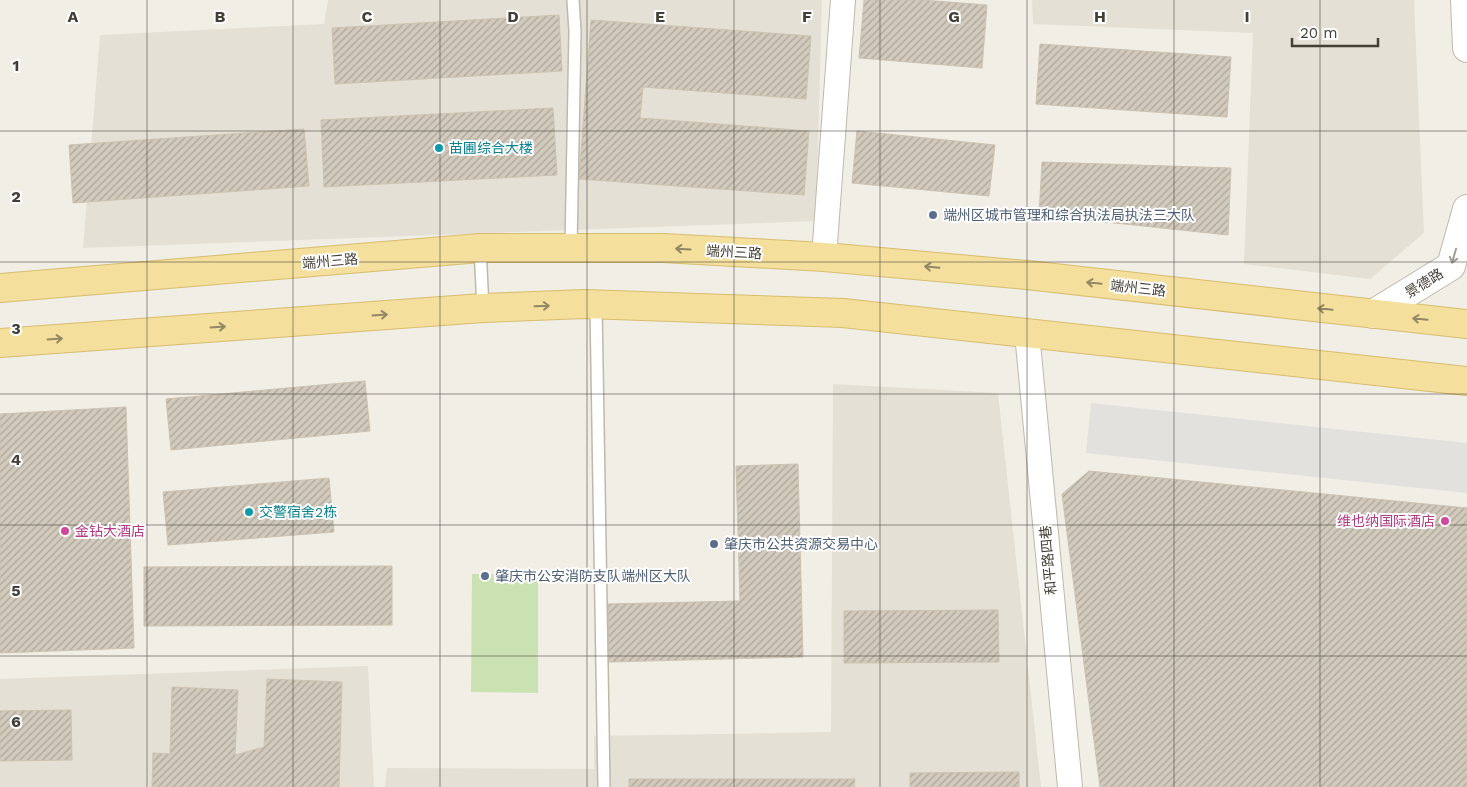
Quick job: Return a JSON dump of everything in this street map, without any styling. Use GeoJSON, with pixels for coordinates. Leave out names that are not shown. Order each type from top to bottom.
{"type":"FeatureCollection","features":[{"type":"Feature","properties":{"kind":"main road","name":"端州三路"},"geometry":{"type":"LineString","coordinates":[[0,288],[480,248],[663,248],[824,257],[1027,275],[1467,324]]}},
{"type":"Feature","properties":{"kind":"main road"},"geometry":{"type":"LineString","coordinates":[[2,343],[483,308],[596,305],[843,313],[1467,381]]}},
{"type":"Feature","properties":{"kind":"street"},"geometry":{"type":"LineString","coordinates":[[824,257],[843,0]]}},
{"type":"Feature","properties":{"kind":"street"},"geometry":{"type":"LineString","coordinates":[[1465,0],[1467,48]]}},
{"type":"Feature","properties":{"kind":"street","name":"景德路"},"geometry":{"type":"LineString","coordinates":[[1373,314],[1451,266],[1467,209]]}},
{"type":"Feature","properties":{"kind":"street","name":"和平路四巷"},"geometry":{"type":"LineString","coordinates":[[1027,333],[1070,787]]}},
{"type":"Feature","properties":{"kind":"lane"},"geometry":{"type":"LineString","coordinates":[[571,248],[575,31],[573,0]]}},
{"type":"Feature","properties":{"kind":"lane"},"geometry":{"type":"LineString","coordinates":[[480,248],[483,308]]}},
{"type":"Feature","properties":{"kind":"lane"},"geometry":{"type":"LineString","coordinates":[[596,305],[604,787]]}},
{"type":"Feature","properties":{"kind":"shaded area"},"geometry":{"type":"Polygon","coordinates":[[[328,0],[822,0],[816,221],[83,248],[100,35],[324,24],[328,0]]]}},
{"type":"Feature","properties":{"kind":"shaded area"},"geometry":{"type":"Polygon","coordinates":[[[1032,0],[1414,0],[1424,233],[1370,279],[1244,264],[1253,33],[1033,24],[1032,0]]]}},
{"type":"Feature","properties":{"kind":"shaded area"},"geometry":{"type":"Polygon","coordinates":[[[833,384],[998,393],[1041,787],[385,787],[387,768],[594,769],[594,736],[831,732],[833,384]]]}},
{"type":"Feature","properties":{"kind":"shaded area"},"geometry":{"type":"Polygon","coordinates":[[[1091,403],[1467,443],[1467,493],[1086,453],[1091,403]]]}},
{"type":"Feature","properties":{"kind":"shaded area"},"geometry":{"type":"Polygon","coordinates":[[[368,666],[374,787],[0,787],[0,679],[368,666]]]}},
{"type":"Feature","properties":{"kind":"green space"},"geometry":{"type":"Polygon","coordinates":[[[472,574],[538,574],[538,693],[471,692],[472,574]]]}},
{"type":"Feature","properties":{"kind":"building"},"geometry":{"type":"Polygon","coordinates":[[[864,0],[922,0],[987,5],[982,68],[859,58],[864,0]]]}},
{"type":"Feature","properties":{"kind":"building"},"geometry":{"type":"Polygon","coordinates":[[[559,15],[562,71],[335,84],[332,28],[559,15]]]}},
{"type":"Feature","properties":{"kind":"building"},"geometry":{"type":"Polygon","coordinates":[[[591,20],[811,36],[806,99],[643,87],[640,118],[809,131],[804,195],[579,179],[591,20]]]}},
{"type":"Feature","properties":{"kind":"building"},"geometry":{"type":"Polygon","coordinates":[[[1040,44],[1231,57],[1227,117],[1036,104],[1040,44]]]}},
{"type":"Feature","properties":{"kind":"building","name":"苗圃综合大楼"},"geometry":{"type":"Polygon","coordinates":[[[553,108],[557,175],[324,187],[321,120],[553,108]]]}},
{"type":"Feature","properties":{"kind":"building"},"geometry":{"type":"Polygon","coordinates":[[[304,129],[309,186],[73,203],[69,145],[304,129]]]}},
{"type":"Feature","properties":{"kind":"building"},"geometry":{"type":"Polygon","coordinates":[[[857,131],[995,145],[989,196],[852,183],[857,131]]]}},
{"type":"Feature","properties":{"kind":"building"},"geometry":{"type":"Polygon","coordinates":[[[1042,162],[1231,168],[1228,235],[1039,215],[1042,162]]]}},
{"type":"Feature","properties":{"kind":"building"},"geometry":{"type":"Polygon","coordinates":[[[365,381],[370,431],[171,450],[166,399],[365,381]]]}},
{"type":"Feature","properties":{"kind":"building","name":"金钻大酒店"},"geometry":{"type":"Polygon","coordinates":[[[126,407],[134,648],[0,653],[0,414],[126,407]]]}},
{"type":"Feature","properties":{"kind":"building"},"geometry":{"type":"Polygon","coordinates":[[[798,464],[803,657],[609,662],[608,604],[740,601],[736,466],[798,464]]]}},
{"type":"Feature","properties":{"kind":"building"},"geometry":{"type":"Polygon","coordinates":[[[1089,471],[1467,508],[1467,787],[1100,787],[1062,494],[1089,471]]]}},
{"type":"Feature","properties":{"kind":"building","name":"交警宿舍2栋"},"geometry":{"type":"Polygon","coordinates":[[[329,478],[334,532],[168,545],[163,492],[329,478]]]}},
{"type":"Feature","properties":{"kind":"building"},"geometry":{"type":"Polygon","coordinates":[[[392,566],[392,625],[144,626],[144,567],[392,566]]]}},
{"type":"Feature","properties":{"kind":"building"},"geometry":{"type":"Polygon","coordinates":[[[998,610],[999,662],[844,663],[844,611],[998,610]]]}},
{"type":"Feature","properties":{"kind":"building"},"geometry":{"type":"Polygon","coordinates":[[[267,679],[342,682],[339,787],[152,787],[153,753],[170,754],[172,687],[238,690],[235,755],[264,747],[267,679]]]}},
{"type":"Feature","properties":{"kind":"building"},"geometry":{"type":"Polygon","coordinates":[[[71,710],[72,760],[0,761],[0,711],[71,710]]]}},
{"type":"Feature","properties":{"kind":"building"},"geometry":{"type":"Polygon","coordinates":[[[1019,772],[1019,787],[910,787],[910,773],[1019,772]]]}},
{"type":"Feature","properties":{"kind":"building"},"geometry":{"type":"Polygon","coordinates":[[[629,779],[855,779],[854,787],[629,787],[629,779]]]}},
{"type":"Feature","properties":{"kind":"place","name":"苗圃综合大楼"},"geometry":{"type":"Point","coordinates":[439,148]}},
{"type":"Feature","properties":{"kind":"place","name":"端州区城市管理和综合执法局执法三大队"},"geometry":{"type":"Point","coordinates":[933,215]}},
{"type":"Feature","properties":{"kind":"place","name":"交警宿舍2栋"},"geometry":{"type":"Point","coordinates":[249,512]}},
{"type":"Feature","properties":{"kind":"place","name":"维也纳国际酒店"},"geometry":{"type":"Point","coordinates":[1445,521]}},
{"type":"Feature","properties":{"kind":"place","name":"金钻大酒店"},"geometry":{"type":"Point","coordinates":[65,531]}},
{"type":"Feature","properties":{"kind":"place","name":"肇庆市公共资源交易中心"},"geometry":{"type":"Point","coordinates":[714,544]}},
{"type":"Feature","properties":{"kind":"place","name":"肇庆市公安消防支队端州区大队"},"geometry":{"type":"Point","coordinates":[485,576]}}]}
